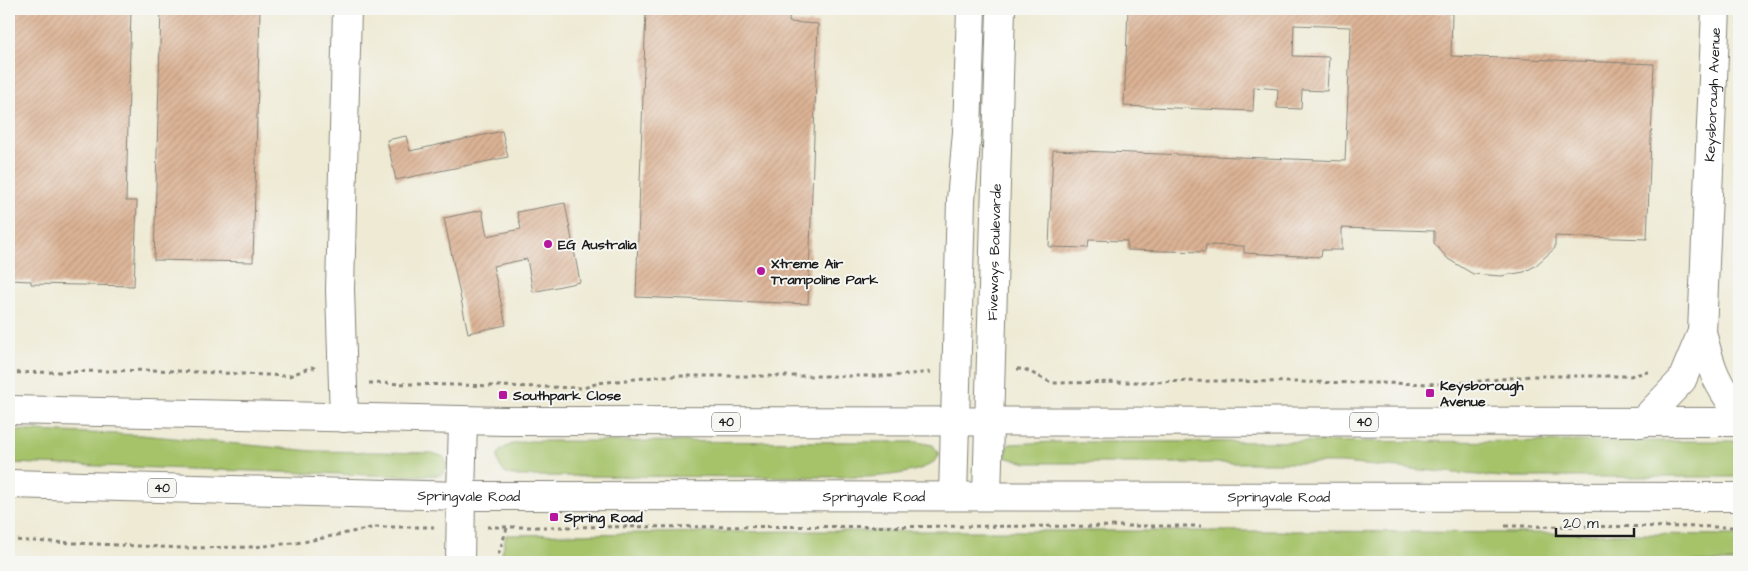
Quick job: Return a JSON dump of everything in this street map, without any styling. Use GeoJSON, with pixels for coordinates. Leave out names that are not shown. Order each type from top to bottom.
{"type":"FeatureCollection","features":[{"type":"Feature","properties":{"kind":"main road"},"geometry":{"type":"LineString","coordinates":[[344,418],[340,290],[347,9]]}},
{"type":"Feature","properties":{"kind":"main road"},"geometry":{"type":"LineString","coordinates":[[953,496],[960,200],[967,132],[972,9]]}},
{"type":"Feature","properties":{"kind":"main road","name":"Fiveways Boulevarde"},"geometry":{"type":"LineString","coordinates":[[987,496],[1001,9]]}},
{"type":"Feature","properties":{"kind":"main road","name":"Keysborough Avenue"},"geometry":{"type":"LineString","coordinates":[[1716,9],[1702,332],[1710,368],[1718,384],[1739,414]]}},
{"type":"Feature","properties":{"kind":"main road","name":"Keysborough Avenue"},"geometry":{"type":"LineString","coordinates":[[1641,423],[1682,380],[1702,332]]}},
{"type":"Feature","properties":{"kind":"main road","name":"40"},"geometry":{"type":"LineString","coordinates":[[9,410],[463,420],[1739,422]]}},
{"type":"Feature","properties":{"kind":"main road"},"geometry":{"type":"LineString","coordinates":[[460,562],[463,420]]}},
{"type":"Feature","properties":{"kind":"main road","name":"Springvale Road"},"geometry":{"type":"LineString","coordinates":[[9,484],[462,496],[1739,497]]}},
{"type":"Feature","properties":{"kind":"path"},"geometry":{"type":"LineString","coordinates":[[9,373],[153,370],[289,376],[312,367],[343,382],[584,388],[598,384],[663,376],[891,376],[955,372]]}},
{"type":"Feature","properties":{"kind":"path"},"geometry":{"type":"LineString","coordinates":[[991,368],[1024,369],[1052,383],[1216,381],[1450,384],[1531,376],[1630,376],[1668,367],[1689,367]]}},
{"type":"Feature","properties":{"kind":"path"},"geometry":{"type":"LineString","coordinates":[[9,540],[183,548],[254,547],[303,542],[376,528],[1204,526]]}},
{"type":"Feature","properties":{"kind":"path"},"geometry":{"type":"LineString","coordinates":[[1500,526],[1739,527]]}},
{"type":"Feature","properties":{"kind":"path"},"geometry":{"type":"LineString","coordinates":[[496,562],[507,528]]}},
{"type":"Feature","properties":{"kind":"green space"},"geometry":{"type":"Polygon","coordinates":[[[9,430],[141,435],[313,451],[433,453],[444,457],[447,465],[444,473],[439,475],[399,476],[9,463],[9,430]]]}},
{"type":"Feature","properties":{"kind":"green space"},"geometry":{"type":"Polygon","coordinates":[[[530,441],[917,442],[933,445],[939,454],[935,460],[919,469],[867,477],[518,476],[506,474],[500,466],[498,459],[502,449],[530,441]]]}},
{"type":"Feature","properties":{"kind":"green space"},"geometry":{"type":"Polygon","coordinates":[[[1739,441],[1739,477],[1501,477],[1342,463],[1027,463],[1004,457],[1002,450],[1010,444],[1053,442],[1739,441]]]}},
{"type":"Feature","properties":{"kind":"green space"},"geometry":{"type":"Polygon","coordinates":[[[792,531],[1309,531],[1739,535],[1739,562],[500,562],[506,535],[792,531]]]}},
{"type":"Feature","properties":{"kind":"building"},"geometry":{"type":"Polygon","coordinates":[[[13,9],[131,9],[126,201],[137,201],[134,286],[31,284],[31,281],[9,280],[13,9]]]}},
{"type":"Feature","properties":{"kind":"building"},"geometry":{"type":"Polygon","coordinates":[[[161,9],[260,9],[253,262],[154,260],[161,9]]]}},
{"type":"Feature","properties":{"kind":"building"},"geometry":{"type":"Polygon","coordinates":[[[646,9],[790,9],[789,22],[818,24],[808,304],[636,297],[646,9]]]}},
{"type":"Feature","properties":{"kind":"building"},"geometry":{"type":"Polygon","coordinates":[[[1128,9],[1352,9],[1452,13],[1451,56],[1654,64],[1647,239],[1555,236],[1555,248],[1535,266],[1524,272],[1501,276],[1473,274],[1448,259],[1434,243],[1434,231],[1342,228],[1342,250],[1322,250],[1321,257],[1244,253],[1244,246],[1206,245],[1205,252],[1127,250],[1127,241],[1089,240],[1088,248],[1049,247],[1053,150],[1345,161],[1351,27],[1294,25],[1293,56],[1329,57],[1327,91],[1302,90],[1301,109],[1277,108],[1278,89],[1254,87],[1253,111],[1124,106],[1128,9]]]}},
{"type":"Feature","properties":{"kind":"building"},"geometry":{"type":"Polygon","coordinates":[[[502,131],[508,157],[396,180],[387,140],[406,136],[410,151],[502,131]]]}},
{"type":"Feature","properties":{"kind":"building"},"geometry":{"type":"Polygon","coordinates":[[[565,203],[580,282],[533,292],[527,259],[493,266],[506,325],[468,333],[444,218],[482,210],[487,236],[521,229],[517,212],[565,203]]]}},
{"type":"Feature","properties":{"kind":"place","name":"EG Australia"},"geometry":{"type":"Point","coordinates":[548,244]}},
{"type":"Feature","properties":{"kind":"place","name":"Xtreme Air Trampoline Park"},"geometry":{"type":"Point","coordinates":[761,271]}},
{"type":"Feature","properties":{"kind":"place","name":"Keysborough Avenue"},"geometry":{"type":"Point","coordinates":[1430,393]}},
{"type":"Feature","properties":{"kind":"place","name":"Southpark Close"},"geometry":{"type":"Point","coordinates":[503,395]}},
{"type":"Feature","properties":{"kind":"place","name":"Spring Road"},"geometry":{"type":"Point","coordinates":[554,517]}}]}
